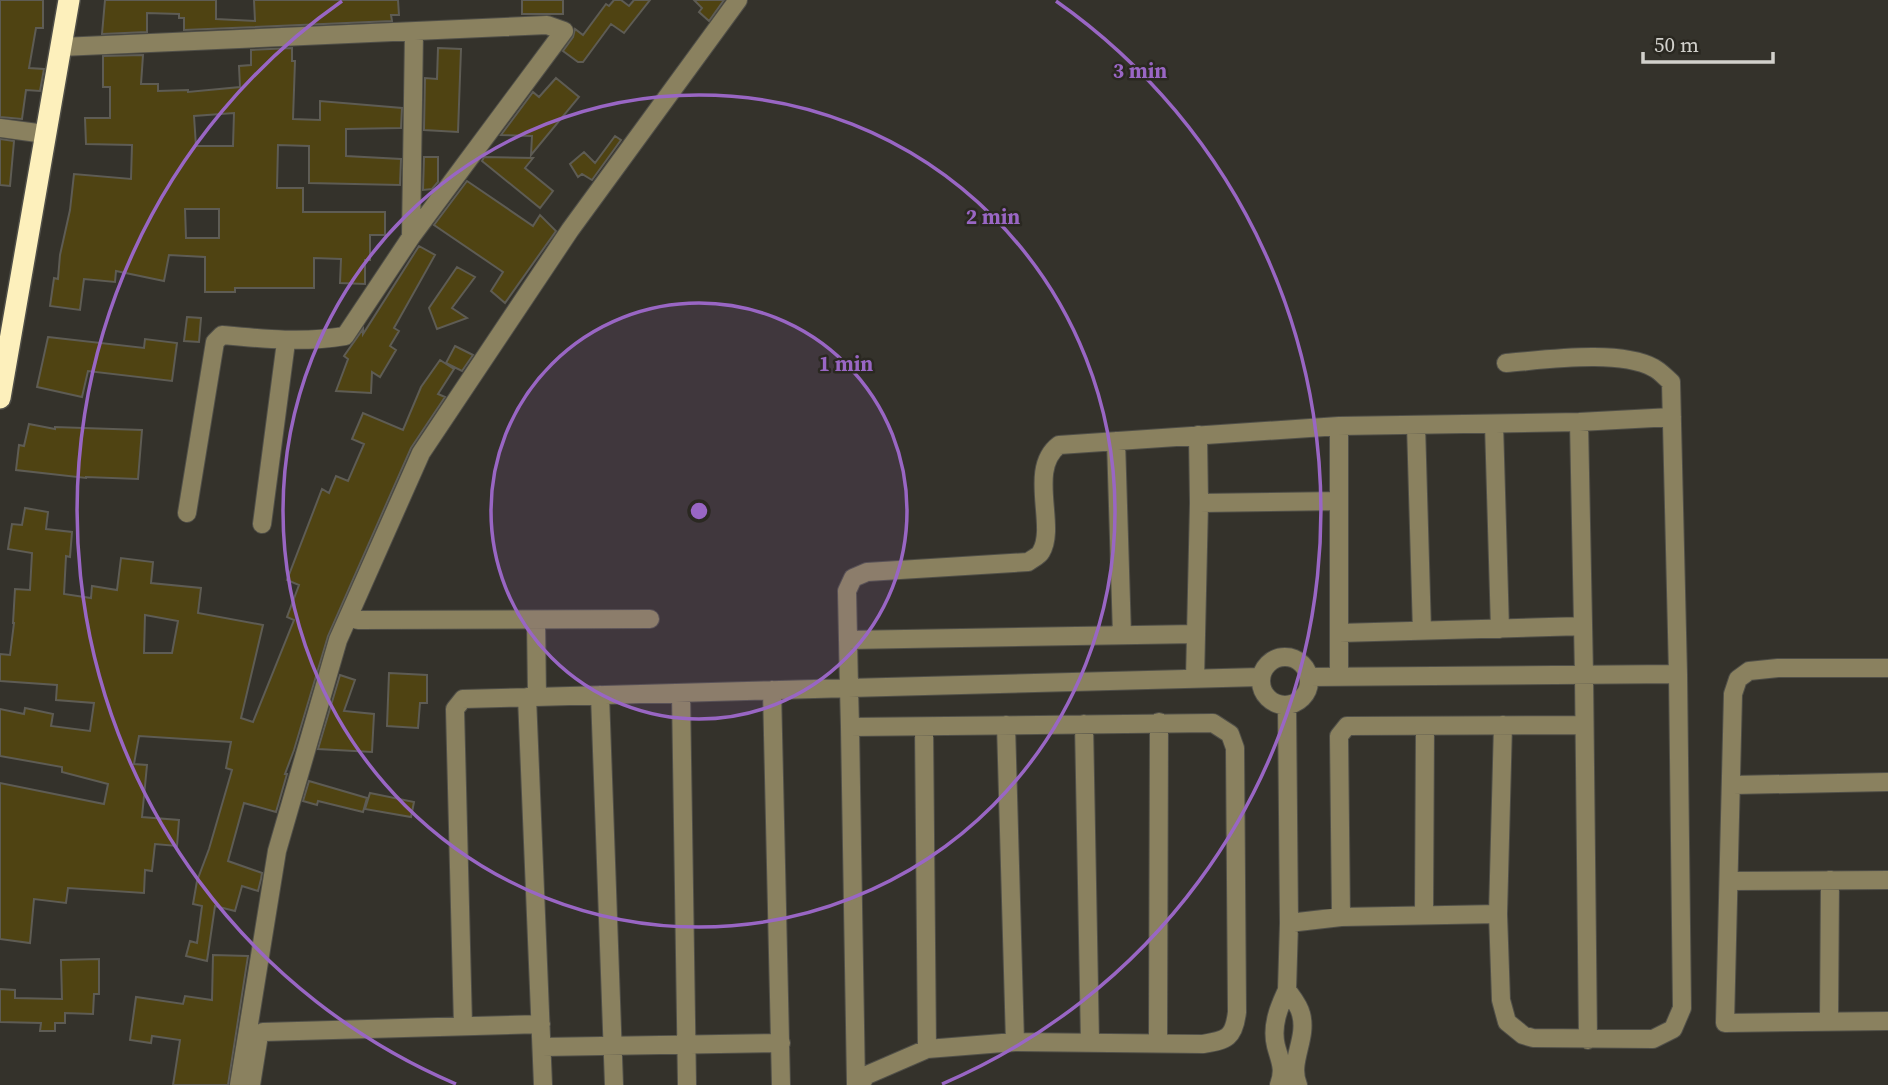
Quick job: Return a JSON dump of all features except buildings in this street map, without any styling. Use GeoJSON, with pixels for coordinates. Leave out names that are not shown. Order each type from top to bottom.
{"type":"FeatureCollection","features":[{"type":"Feature","properties":{"kind":"highway"},"geometry":{"type":"LineString","coordinates":[[0,398],[69,0]]}},
{"type":"Feature","properties":{"kind":"street"},"geometry":{"type":"LineString","coordinates":[[239,1085],[277,851],[338,640],[421,453],[570,230],[738,0]]}},
{"type":"Feature","properties":{"kind":"street"},"geometry":{"type":"LineString","coordinates":[[61,47],[547,25],[564,31],[411,237],[345,336],[286,342],[222,335],[215,342],[187,513]]}},
{"type":"Feature","properties":{"kind":"street"},"geometry":{"type":"LineString","coordinates":[[411,237],[414,32]]}},
{"type":"Feature","properties":{"kind":"street"},"geometry":{"type":"LineString","coordinates":[[0,128],[45,134]]}},
{"type":"Feature","properties":{"kind":"street"},"geometry":{"type":"LineString","coordinates":[[262,524],[286,342]]}},
{"type":"Feature","properties":{"kind":"street"},"geometry":{"type":"LineString","coordinates":[[1503,725],[1497,914],[1501,1000],[1507,1022],[1523,1035],[1532,1038],[1653,1038],[1673,1030],[1682,1009],[1671,382],[1655,368],[1628,360],[1598,358],[1506,363]]}},
{"type":"Feature","properties":{"kind":"street"},"geometry":{"type":"LineString","coordinates":[[858,1085],[847,591],[853,578],[867,572],[1028,562],[1041,552],[1045,539],[1045,464],[1051,451],[1059,444],[1339,426],[1579,422],[1672,417]]}},
{"type":"Feature","properties":{"kind":"street"},"geometry":{"type":"LineString","coordinates":[[1579,422],[1588,1040]]}},
{"type":"Feature","properties":{"kind":"street"},"geometry":{"type":"LineString","coordinates":[[1494,424],[1500,629]]}},
{"type":"Feature","properties":{"kind":"street"},"geometry":{"type":"LineString","coordinates":[[1416,425],[1422,631]]}},
{"type":"Feature","properties":{"kind":"street"},"geometry":{"type":"LineString","coordinates":[[1339,426],[1339,675]]}},
{"type":"Feature","properties":{"kind":"street"},"geometry":{"type":"LineString","coordinates":[[1195,679],[1198,435]]}},
{"type":"Feature","properties":{"kind":"street"},"geometry":{"type":"LineString","coordinates":[[1116,441],[1122,635]]}},
{"type":"Feature","properties":{"kind":"street"},"geometry":{"type":"LineString","coordinates":[[1199,503],[1339,501]]}},
{"type":"Feature","properties":{"kind":"street"},"geometry":{"type":"LineString","coordinates":[[358,620],[650,619]]}},
{"type":"Feature","properties":{"kind":"street"},"geometry":{"type":"LineString","coordinates":[[536,620],[532,697],[543,1085]]}},
{"type":"Feature","properties":{"kind":"street"},"geometry":{"type":"LineString","coordinates":[[1339,633],[1583,626]]}},
{"type":"Feature","properties":{"kind":"street"},"geometry":{"type":"LineString","coordinates":[[848,640],[1195,634]]}},
{"type":"Feature","properties":{"kind":"street"},"geometry":{"type":"LineString","coordinates":[[1280,657],[1288,657],[1302,663],[1309,677],[1306,692],[1295,703],[1287,705],[1267,698],[1260,677],[1267,664],[1280,657]]}},
{"type":"Feature","properties":{"kind":"street"},"geometry":{"type":"LineString","coordinates":[[1888,668],[1778,668],[1749,671],[1738,679],[1733,694],[1733,785],[1725,1023],[1888,1021]]}},
{"type":"Feature","properties":{"kind":"street"},"geometry":{"type":"LineString","coordinates":[[1309,677],[1678,674]]}},
{"type":"Feature","properties":{"kind":"street"},"geometry":{"type":"LineString","coordinates":[[463,1025],[455,709],[463,699],[1260,677]]}},
{"type":"Feature","properties":{"kind":"street"},"geometry":{"type":"LineString","coordinates":[[772,690],[781,1085]]}},
{"type":"Feature","properties":{"kind":"street"},"geometry":{"type":"LineString","coordinates":[[681,693],[687,1085]]}},
{"type":"Feature","properties":{"kind":"street"},"geometry":{"type":"LineString","coordinates":[[600,695],[614,1085]]}},
{"type":"Feature","properties":{"kind":"street"},"geometry":{"type":"LineString","coordinates":[[1279,1085],[1283,1076],[1283,1064],[1275,1044],[1275,1028],[1277,1011],[1287,990],[1289,923],[1287,705]]}},
{"type":"Feature","properties":{"kind":"street"},"geometry":{"type":"LineString","coordinates":[[1158,1043],[1159,722]]}},
{"type":"Feature","properties":{"kind":"street"},"geometry":{"type":"LineString","coordinates":[[850,727],[1213,723],[1230,734],[1235,748],[1237,1012],[1231,1034],[1222,1041],[1203,1044],[1015,1042],[927,1049],[867,1075],[858,1085]]}},
{"type":"Feature","properties":{"kind":"street"},"geometry":{"type":"LineString","coordinates":[[1084,724],[1090,1043]]}},
{"type":"Feature","properties":{"kind":"street"},"geometry":{"type":"LineString","coordinates":[[1006,725],[1015,1042]]}},
{"type":"Feature","properties":{"kind":"street"},"geometry":{"type":"LineString","coordinates":[[1341,917],[1339,736],[1347,726],[1584,725]]}},
{"type":"Feature","properties":{"kind":"street"},"geometry":{"type":"LineString","coordinates":[[1424,915],[1425,726]]}},
{"type":"Feature","properties":{"kind":"street"},"geometry":{"type":"LineString","coordinates":[[924,727],[927,1049]]}},
{"type":"Feature","properties":{"kind":"street"},"geometry":{"type":"LineString","coordinates":[[1733,785],[1888,782]]}},
{"type":"Feature","properties":{"kind":"street"},"geometry":{"type":"LineString","coordinates":[[1829,1022],[1830,880]]}},
{"type":"Feature","properties":{"kind":"street"},"geometry":{"type":"LineString","coordinates":[[1730,881],[1888,880]]}},
{"type":"Feature","properties":{"kind":"street"},"geometry":{"type":"LineString","coordinates":[[1289,923],[1341,917],[1497,914]]}},
{"type":"Feature","properties":{"kind":"street"},"geometry":{"type":"LineString","coordinates":[[1287,990],[1301,1011],[1303,1026],[1294,1076],[1298,1085]]}},
{"type":"Feature","properties":{"kind":"street"},"geometry":{"type":"LineString","coordinates":[[251,1085],[259,1035],[263,1032],[541,1024]]}},
{"type":"Feature","properties":{"kind":"street"},"geometry":{"type":"LineString","coordinates":[[542,1047],[781,1043]]}}]}
